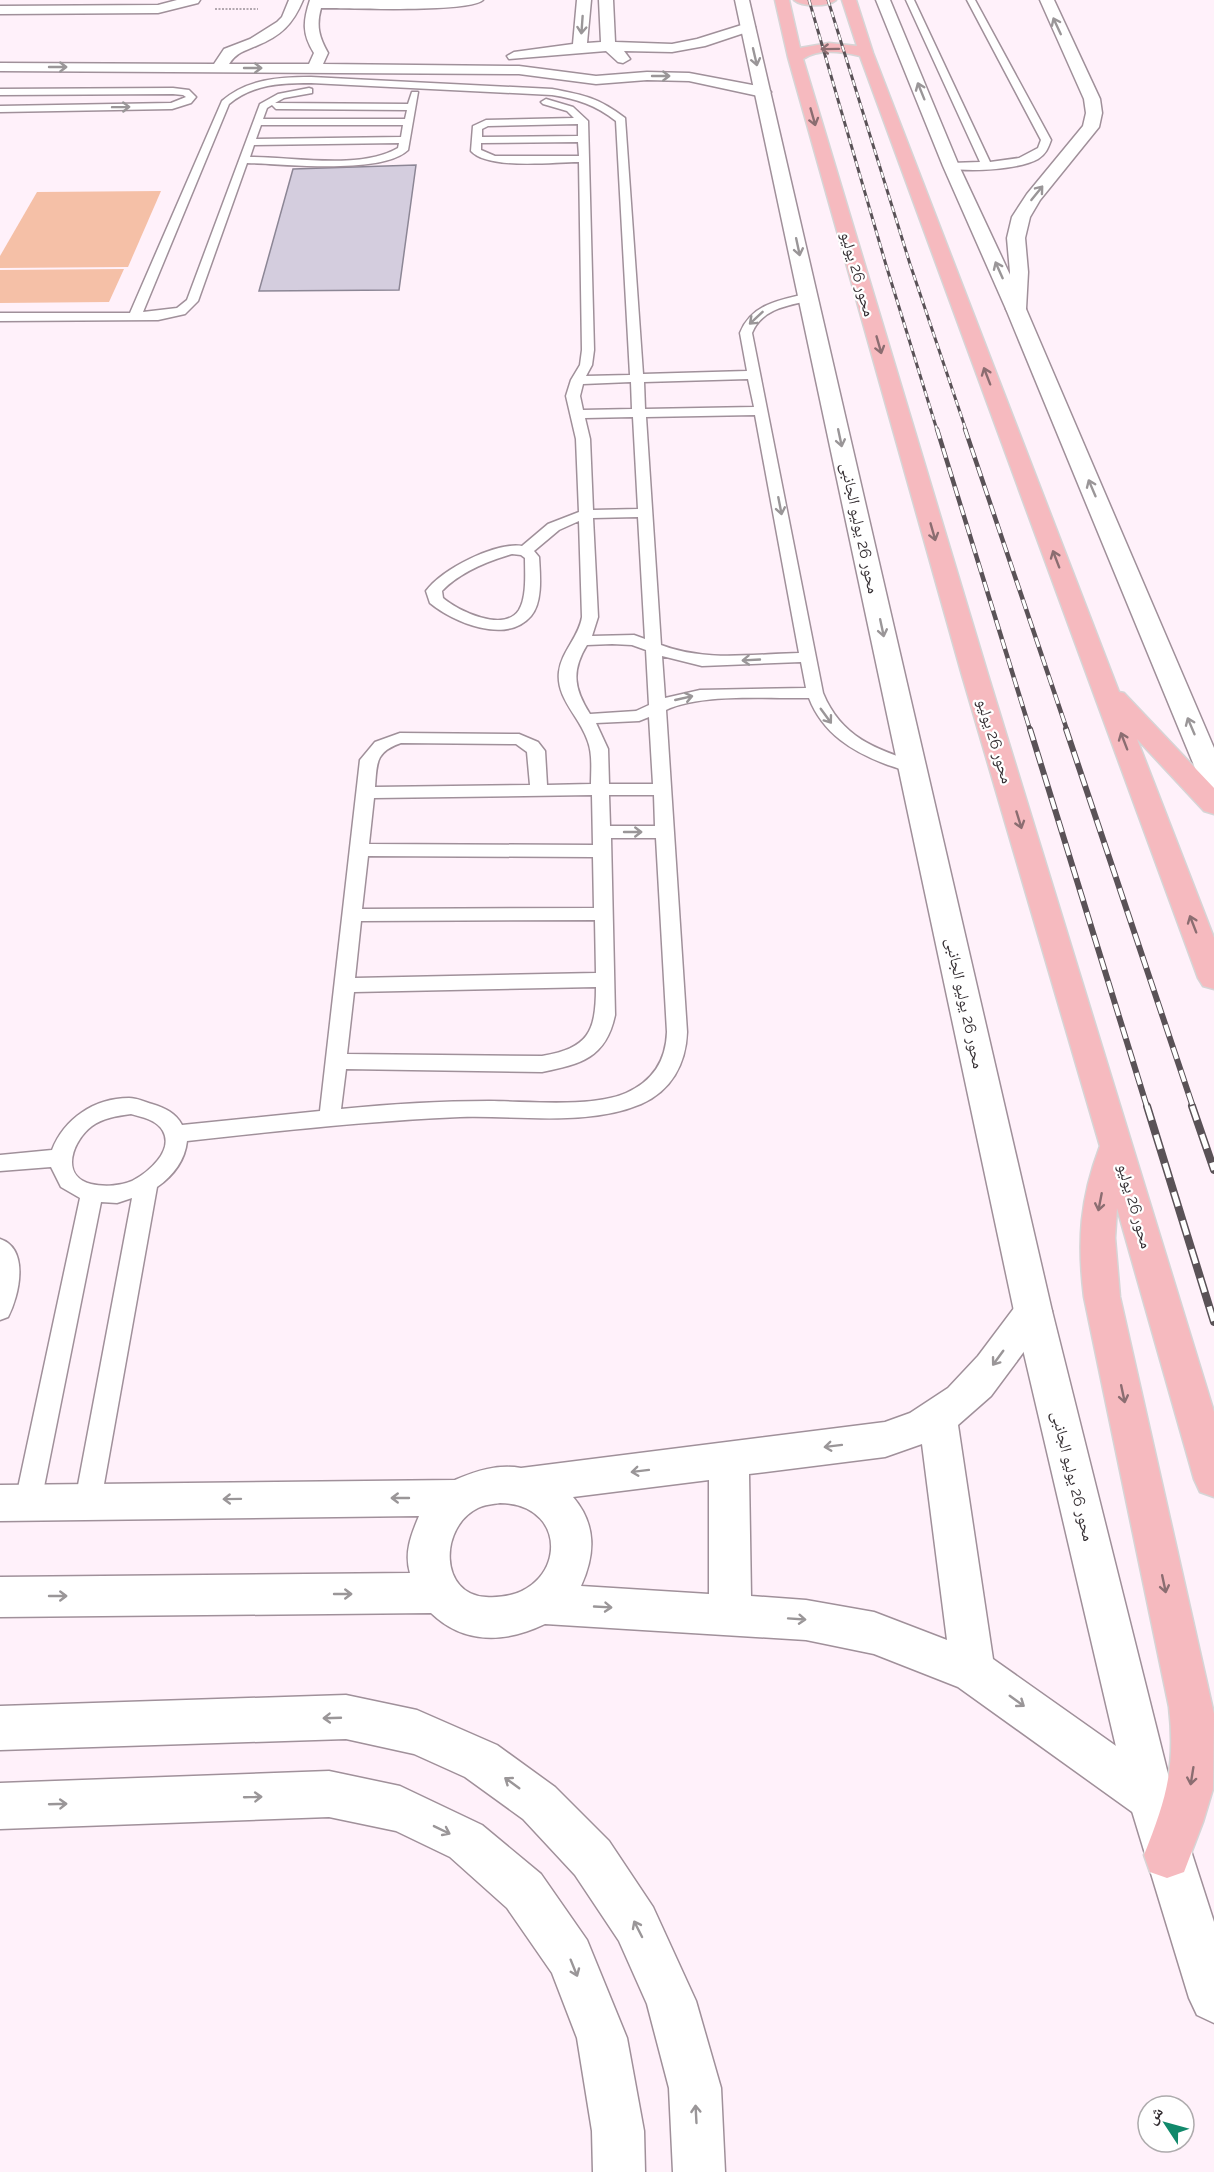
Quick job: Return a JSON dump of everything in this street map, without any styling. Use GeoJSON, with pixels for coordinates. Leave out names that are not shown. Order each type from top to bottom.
{"type":"FeatureCollection","features":[{"type":"Feature","properties":{"kind":"highway","name":"محور 26 يوليو"},"geometry":{"type":"LineString","coordinates":[[782,0],[795,57],[978,686],[1117,1146],[1214,1479]]}},
{"type":"Feature","properties":{"kind":"highway"},"geometry":{"type":"LineString","coordinates":[[801,0],[829,0]]}},
{"type":"Feature","properties":{"kind":"highway"},"geometry":{"type":"LineString","coordinates":[[849,0],[866,53],[1214,978]]}},
{"type":"Feature","properties":{"kind":"highway"},"geometry":{"type":"LineString","coordinates":[[795,57],[802,52],[825,48],[866,53]]}},
{"type":"Feature","properties":{"kind":"highway"},"geometry":{"type":"LineString","coordinates":[[1104,687],[1214,805]]}},
{"type":"Feature","properties":{"kind":"highway"},"geometry":{"type":"LineString","coordinates":[[1117,1146],[1104,1179],[1097,1216],[1097,1255],[1102,1297],[1191,1707],[1195,1738],[1188,1801],[1167,1855]]}},
{"type":"Feature","properties":{"kind":"street"},"geometry":{"type":"LineString","coordinates":[[32,10],[45,0]]}},
{"type":"Feature","properties":{"kind":"street"},"geometry":{"type":"LineString","coordinates":[[0,10],[83,9],[193,0]]}},
{"type":"Feature","properties":{"kind":"street"},"geometry":{"type":"LineString","coordinates":[[327,53],[313,41],[309,29],[316,2],[436,4],[476,0]]}},
{"type":"Feature","properties":{"kind":"street"},"geometry":{"type":"LineString","coordinates":[[883,0],[951,165],[1016,309],[1214,780]]}},
{"type":"Feature","properties":{"kind":"street"},"geometry":{"type":"LineString","coordinates":[[1016,309],[1019,272],[1016,238],[1021,217],[1033,198],[1087,132],[1094,113],[1092,99],[1047,0]]}},
{"type":"Feature","properties":{"kind":"street"},"geometry":{"type":"LineString","coordinates":[[575,48],[584,1],[606,2],[608,46],[622,57],[624,63],[622,69],[607,80]]}},
{"type":"Feature","properties":{"kind":"street"},"geometry":{"type":"LineString","coordinates":[[83,9],[147,4]]}},
{"type":"Feature","properties":{"kind":"street"},"geometry":{"type":"LineString","coordinates":[[219,68],[229,52],[274,31],[288,19],[294,5]]}},
{"type":"Feature","properties":{"kind":"street"},"geometry":{"type":"LineString","coordinates":[[414,62],[435,70],[521,63],[575,48],[608,46],[656,49],[700,43],[745,13]]}},
{"type":"Feature","properties":{"kind":"street","name":"محور 26 يوليو الجانبى"},"geometry":{"type":"LineString","coordinates":[[745,13],[1033,1311],[1151,1798],[1167,1855],[1214,1998]]}},
{"type":"Feature","properties":{"kind":"street"},"geometry":{"type":"LineString","coordinates":[[700,43],[709,79]]}},
{"type":"Feature","properties":{"kind":"street"},"geometry":{"type":"LineString","coordinates":[[573,78],[567,73],[562,63],[566,53],[575,48]]}},
{"type":"Feature","properties":{"kind":"street"},"geometry":{"type":"LineString","coordinates":[[206,52],[264,53]]}},
{"type":"Feature","properties":{"kind":"street"},"geometry":{"type":"LineString","coordinates":[[298,53],[327,53]]}},
{"type":"Feature","properties":{"kind":"street"},"geometry":{"type":"LineString","coordinates":[[314,69],[327,53]]}},
{"type":"Feature","properties":{"kind":"street"},"geometry":{"type":"LineString","coordinates":[[0,67],[314,69],[414,62],[521,63],[573,78],[607,80],[668,76],[709,79],[764,92]]}},
{"type":"Feature","properties":{"kind":"street"},"geometry":{"type":"LineString","coordinates":[[522,1486],[542,1495],[558,1508],[568,1526],[573,1547],[570,1568],[560,1588],[544,1604],[523,1615],[500,1620],[477,1617],[457,1608],[440,1593],[430,1575],[428,1554],[432,1532],[442,1514],[458,1498],[478,1489],[500,1485],[522,1486],[729,1460],[899,1435],[938,1419],[969,1395],[1033,1311]]}},
{"type":"Feature","properties":{"kind":"street"},"geometry":{"type":"LineString","coordinates":[[938,1419],[973,1671]]}},
{"type":"Feature","properties":{"kind":"street"},"geometry":{"type":"LineString","coordinates":[[729,1460],[730,1615]]}},
{"type":"Feature","properties":{"kind":"street"},"geometry":{"type":"LineString","coordinates":[[14,1503],[458,1498]]}},
{"type":"Feature","properties":{"kind":"street"},"geometry":{"type":"LineString","coordinates":[[0,1597],[440,1593]]}},
{"type":"Feature","properties":{"kind":"street"},"geometry":{"type":"LineString","coordinates":[[544,1604],[806,1620],[874,1633],[973,1671],[1151,1798]]}},
{"type":"Feature","properties":{"kind":"street"},"geometry":{"type":"LineString","coordinates":[[0,1728],[346,1717],[417,1732],[481,1761],[540,1803],[585,1850],[636,1924],[671,2001],[695,2088],[699,2172]]}},
{"type":"Feature","properties":{"kind":"street"},"geometry":{"type":"LineString","coordinates":[[0,1806],[329,1794],[400,1809],[466,1841],[524,1890],[570,1957],[602,2038],[618,2131],[619,2172]]}},
{"type":"Feature","properties":{"kind":"lane"},"geometry":{"type":"LineString","coordinates":[[910,0],[986,165]]}},
{"type":"Feature","properties":{"kind":"lane"},"geometry":{"type":"LineString","coordinates":[[951,165],[1012,163],[1032,158],[1044,150],[1046,140],[971,0]]}},
{"type":"Feature","properties":{"kind":"lane"},"geometry":{"type":"LineString","coordinates":[[242,163],[269,165],[285,162],[383,159],[400,153],[409,122],[414,62]]}},
{"type":"Feature","properties":{"kind":"lane"},"geometry":{"type":"LineString","coordinates":[[94,107],[103,76],[97,68]]}},
{"type":"Feature","properties":{"kind":"lane"},"geometry":{"type":"LineString","coordinates":[[75,108],[119,74],[135,68]]}},
{"type":"Feature","properties":{"kind":"lane"},"geometry":{"type":"LineString","coordinates":[[431,86],[435,70]]}},
{"type":"Feature","properties":{"kind":"lane"},"geometry":{"type":"LineString","coordinates":[[135,316],[217,134],[225,103],[243,90],[262,84],[311,80],[412,95],[431,86],[567,94],[602,105],[621,120],[678,1046],[675,1060],[656,1085],[625,1102],[586,1108],[457,1109],[330,1116],[176,1134]]}},
{"type":"Feature","properties":{"kind":"lane"},"geometry":{"type":"LineString","coordinates":[[0,92],[173,91],[186,92],[191,96],[189,101],[172,106],[0,109]]}},
{"type":"Feature","properties":{"kind":"lane"},"geometry":{"type":"LineString","coordinates":[[0,317],[166,315],[190,304],[242,163],[250,133],[263,106],[281,96],[310,91],[542,101],[570,109],[583,121],[588,350],[573,396],[583,439],[590,617],[582,641],[570,662],[568,686],[575,703],[587,719],[597,739],[601,790],[607,1014],[604,1026],[598,1038],[575,1056],[559,1062],[542,1064],[336,1061]]}},
{"type":"Feature","properties":{"kind":"lane"},"geometry":{"type":"LineString","coordinates":[[583,121],[486,123],[477,128],[477,153],[490,158],[584,159]]}},
{"type":"Feature","properties":{"kind":"lane"},"geometry":{"type":"LineString","coordinates":[[250,133],[409,122]]}},
{"type":"Feature","properties":{"kind":"lane"},"geometry":{"type":"LineString","coordinates":[[250,133],[405,140]]}},
{"type":"Feature","properties":{"kind":"lane"},"geometry":{"type":"LineString","coordinates":[[477,140],[583,139]]}},
{"type":"Feature","properties":{"kind":"lane"},"geometry":{"type":"LineString","coordinates":[[809,297],[767,309],[751,320],[747,333],[815,693],[819,708],[839,732],[871,753],[913,766]]}},
{"type":"Feature","properties":{"kind":"lane"},"geometry":{"type":"LineString","coordinates":[[577,380],[755,375]]}},
{"type":"Feature","properties":{"kind":"lane"},"geometry":{"type":"LineString","coordinates":[[576,414],[762,411]]}},
{"type":"Feature","properties":{"kind":"lane"},"geometry":{"type":"LineString","coordinates":[[525,551],[532,557],[528,605],[518,619],[502,624],[484,624],[444,608],[435,600],[434,591],[440,583],[504,550],[525,551],[545,533],[586,513],[645,513]]}},
{"type":"Feature","properties":{"kind":"lane"},"geometry":{"type":"LineString","coordinates":[[582,641],[623,639],[654,647],[676,656],[702,661],[809,657]]}},
{"type":"Feature","properties":{"kind":"lane"},"geometry":{"type":"LineString","coordinates":[[587,719],[627,719],[649,712],[671,701],[700,695],[815,693]]}},
{"type":"Feature","properties":{"kind":"lane"},"geometry":{"type":"LineString","coordinates":[[330,1116],[369,760],[372,753],[389,741],[412,737],[511,738],[532,746],[538,756],[539,791]]}},
{"type":"Feature","properties":{"kind":"lane"},"geometry":{"type":"LineString","coordinates":[[366,793],[662,789]]}},
{"type":"Feature","properties":{"kind":"lane"},"geometry":{"type":"LineString","coordinates":[[602,832],[665,832]]}},
{"type":"Feature","properties":{"kind":"lane"},"geometry":{"type":"LineString","coordinates":[[360,850],[602,851]]}},
{"type":"Feature","properties":{"kind":"lane"},"geometry":{"type":"LineString","coordinates":[[352,915],[604,914]]}},
{"type":"Feature","properties":{"kind":"lane"},"geometry":{"type":"LineString","coordinates":[[344,985],[606,980]]}},
{"type":"Feature","properties":{"kind":"lane"},"geometry":{"type":"LineString","coordinates":[[131,1106],[147,1108],[160,1114],[171,1123],[176,1134],[176,1147],[171,1161],[161,1174],[146,1185],[129,1192],[110,1195],[92,1193],[68,1180],[62,1170],[60,1158],[63,1145],[71,1133],[98,1113],[131,1106]]}},
{"type":"Feature","properties":{"kind":"lane"},"geometry":{"type":"LineString","coordinates":[[0,1163],[60,1158]]}},
{"type":"Feature","properties":{"kind":"lane"},"geometry":{"type":"LineString","coordinates":[[88,1502],[146,1185]]}},
{"type":"Feature","properties":{"kind":"lane"},"geometry":{"type":"LineString","coordinates":[[14,1503],[92,1193]]}},
{"type":"Feature","properties":{"kind":"lane"},"geometry":{"type":"LineString","coordinates":[[0,1248],[6,1256],[9,1268],[0,1310]]}},
{"type":"Feature","properties":{"kind":"path"},"geometry":{"type":"LineString","coordinates":[[147,4],[294,5]]}},
{"type":"Feature","properties":{"kind":"shaded area"},"geometry":{"type":"Polygon","coordinates":[[[161,191],[128,267],[0,268],[0,256],[37,192],[161,191]]]}},
{"type":"Feature","properties":{"kind":"shaded area"},"geometry":{"type":"Polygon","coordinates":[[[124,269],[109,302],[0,303],[0,270],[124,269]]]}},
{"type":"Feature","properties":{"kind":"building"},"geometry":{"type":"Polygon","coordinates":[[[416,165],[399,290],[259,291],[293,169],[416,165]]]}},
{"type":"Feature","properties":{"kind":"railway"},"geometry":{"type":"LineString","coordinates":[[809,0],[886,265],[937,430]]}},
{"type":"Feature","properties":{"kind":"railway"},"geometry":{"type":"LineString","coordinates":[[828,0],[910,264],[966,430]]}},
{"type":"Feature","properties":{"kind":"railway"},"geometry":{"type":"LineString","coordinates":[[937,429],[1030,730]]}},
{"type":"Feature","properties":{"kind":"railway"},"geometry":{"type":"LineString","coordinates":[[965,429],[1067,730]]}},
{"type":"Feature","properties":{"kind":"railway"},"geometry":{"type":"LineString","coordinates":[[1030,729],[1147,1107]]}},
{"type":"Feature","properties":{"kind":"railway"},"geometry":{"type":"LineString","coordinates":[[1066,729],[1193,1107]]}},
{"type":"Feature","properties":{"kind":"railway"},"geometry":{"type":"LineString","coordinates":[[1147,1106],[1214,1322]]}},
{"type":"Feature","properties":{"kind":"railway"},"geometry":{"type":"LineString","coordinates":[[1192,1106],[1214,1170]]}}]}
